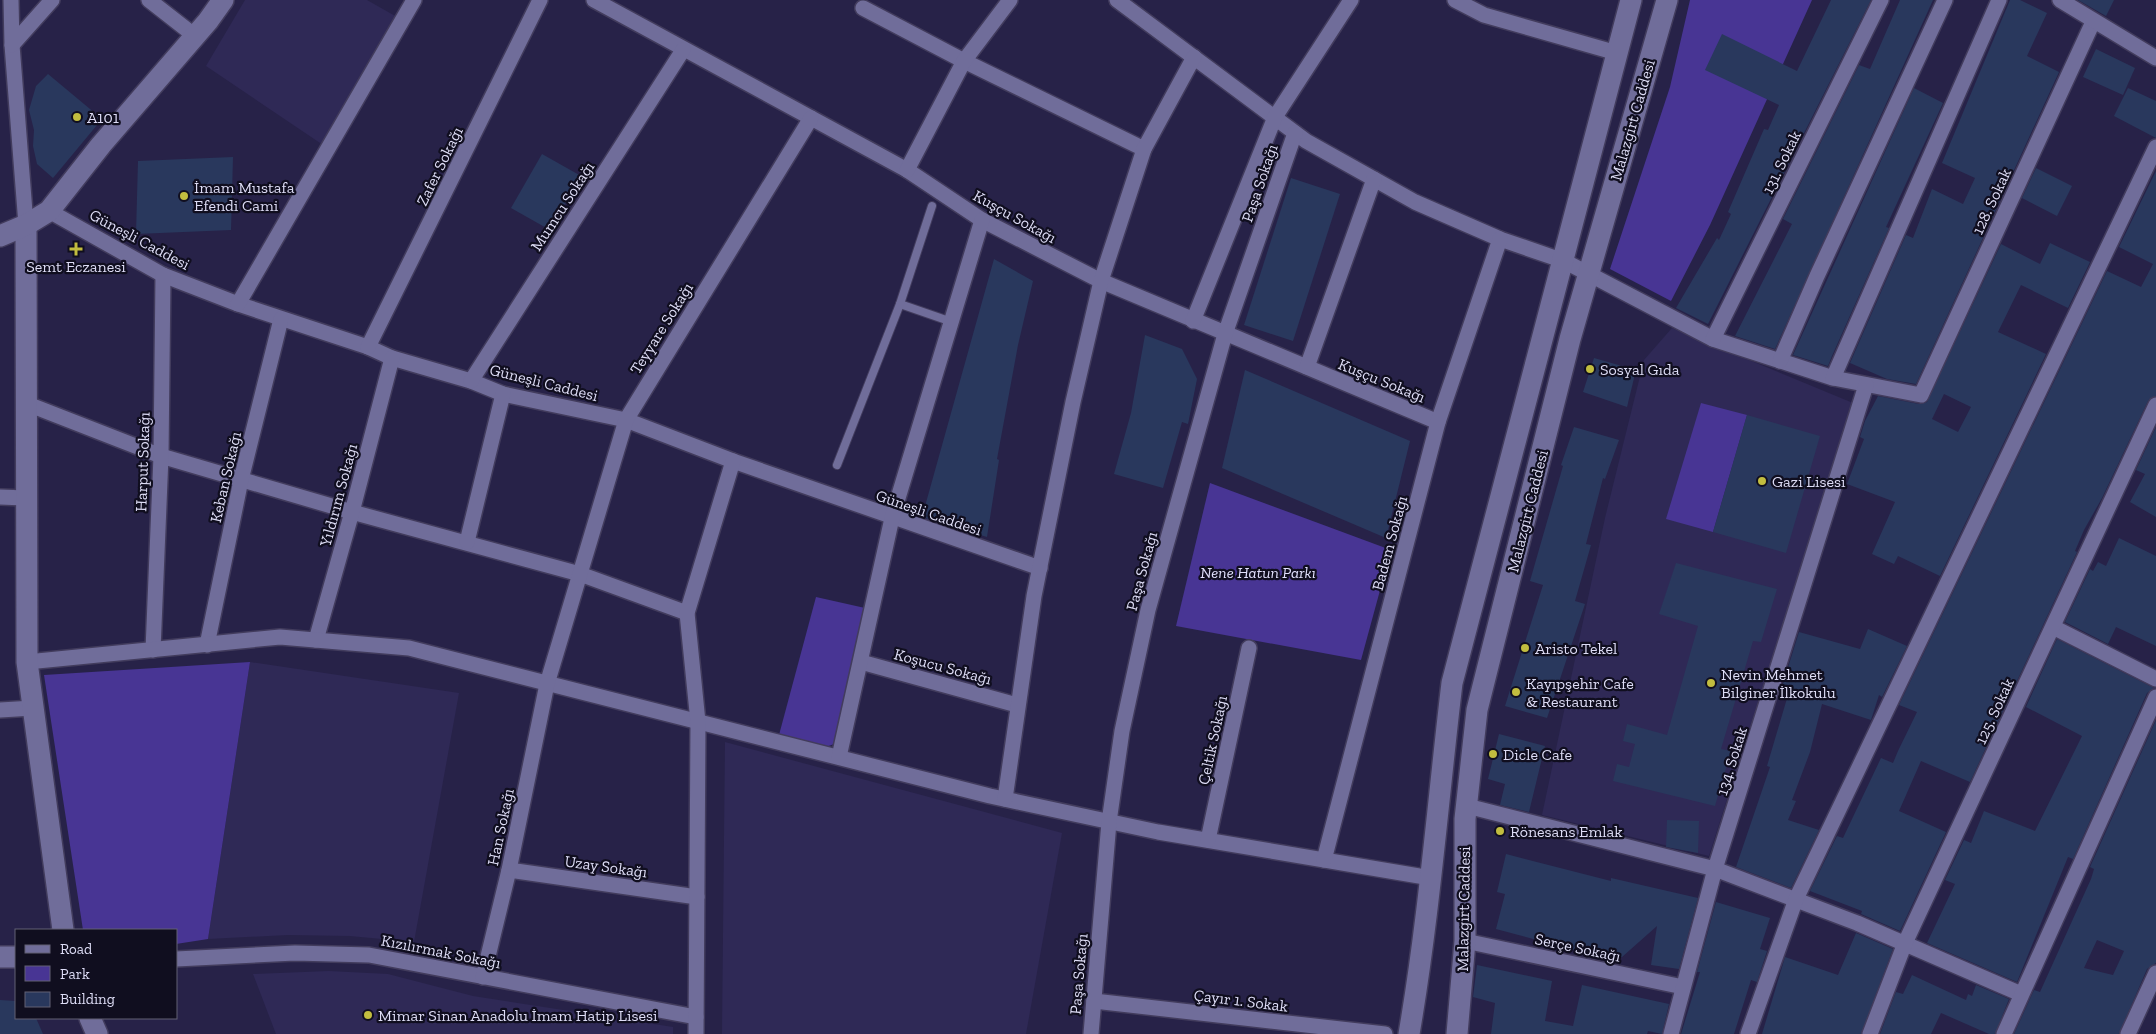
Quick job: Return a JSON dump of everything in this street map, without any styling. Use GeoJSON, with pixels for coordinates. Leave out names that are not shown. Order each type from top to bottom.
{"type":"FeatureCollection","features":[{"type":"Feature","properties":{"kind":"main road"},"geometry":{"type":"LineString","coordinates":[[0,236],[26,225],[49,210],[223,0]]}},
{"type":"Feature","properties":{"kind":"main road","name":"Malazgirt Caddesi"},"geometry":{"type":"LineString","coordinates":[[1409,1034],[1422,959],[1438,794],[1452,683],[1631,0]]}},
{"type":"Feature","properties":{"kind":"main road","name":"Malazgirt Caddesi"},"geometry":{"type":"LineString","coordinates":[[1457,1034],[1466,941],[1466,806],[1477,710],[1589,273],[1667,0]]}},
{"type":"Feature","properties":{"kind":"main road"},"geometry":{"type":"LineString","coordinates":[[26,225],[25,498],[27,662],[63,929]]}},
{"type":"Feature","properties":{"kind":"main road"},"geometry":{"type":"LineString","coordinates":[[0,957],[15,957]]}},
{"type":"Feature","properties":{"kind":"main road"},"geometry":{"type":"LineString","coordinates":[[90,1019],[96,1034]]}},
{"type":"Feature","properties":{"kind":"street"},"geometry":{"type":"LineString","coordinates":[[12,0],[12,45],[26,225]]}},
{"type":"Feature","properties":{"kind":"street"},"geometry":{"type":"LineString","coordinates":[[12,45],[52,0]]}},
{"type":"Feature","properties":{"kind":"street"},"geometry":{"type":"LineString","coordinates":[[149,0],[195,36]]}},
{"type":"Feature","properties":{"kind":"street"},"geometry":{"type":"LineString","coordinates":[[238,304],[414,0]]}},
{"type":"Feature","properties":{"kind":"street","name":"Zafer Sokağı"},"geometry":{"type":"LineString","coordinates":[[368,347],[540,0]]}},
{"type":"Feature","properties":{"kind":"street","name":"Kuşçu Sokağı"},"geometry":{"type":"LineString","coordinates":[[594,0],[682,50],[907,170],[982,220],[1101,281],[1438,422]]}},
{"type":"Feature","properties":{"kind":"street"},"geometry":{"type":"LineString","coordinates":[[907,170],[964,61],[1010,0]]}},
{"type":"Feature","properties":{"kind":"street"},"geometry":{"type":"LineString","coordinates":[[1117,0],[1295,133],[1415,202],[1500,239],[1564,261],[1713,339],[1834,378],[1866,385]]}},
{"type":"Feature","properties":{"kind":"street","name":"Paşa Sokağı"},"geometry":{"type":"LineString","coordinates":[[1193,321],[1275,117],[1351,0]]}},
{"type":"Feature","properties":{"kind":"street"},"geometry":{"type":"LineString","coordinates":[[1455,0],[1484,15],[1617,53]]}},
{"type":"Feature","properties":{"kind":"street","name":"131. Sokak"},"geometry":{"type":"LineString","coordinates":[[1713,339],[1881,0]]}},
{"type":"Feature","properties":{"kind":"street"},"geometry":{"type":"LineString","coordinates":[[1780,361],[1817,276],[1945,0]]}},
{"type":"Feature","properties":{"kind":"street"},"geometry":{"type":"LineString","coordinates":[[1834,378],[1999,0]]}},
{"type":"Feature","properties":{"kind":"street"},"geometry":{"type":"LineString","coordinates":[[2061,0],[2093,22],[2156,58]]}},
{"type":"Feature","properties":{"kind":"street"},"geometry":{"type":"LineString","coordinates":[[863,8],[964,61],[1144,149]]}},
{"type":"Feature","properties":{"kind":"street","name":"128. Sokak"},"geometry":{"type":"LineString","coordinates":[[1866,385],[1921,395],[2093,22]]}},
{"type":"Feature","properties":{"kind":"street","name":"Mumcu Sokağı"},"geometry":{"type":"LineString","coordinates":[[471,381],[682,50]]}},
{"type":"Feature","properties":{"kind":"street"},"geometry":{"type":"LineString","coordinates":[[1005,799],[1017,705],[1040,568],[1073,402],[1101,281],[1144,149],[1194,57]]}},
{"type":"Feature","properties":{"kind":"street","name":"Teyyare Sokağı"},"geometry":{"type":"LineString","coordinates":[[580,574],[626,420],[811,118]]}},
{"type":"Feature","properties":{"kind":"street","name":"Paşa Sokağı"},"geometry":{"type":"LineString","coordinates":[[1091,1034],[1109,822],[1122,731],[1148,610],[1225,334],[1295,133]]}},
{"type":"Feature","properties":{"kind":"street"},"geometry":{"type":"LineString","coordinates":[[1748,1034],[1796,899],[2156,147]]}},
{"type":"Feature","properties":{"kind":"street"},"geometry":{"type":"LineString","coordinates":[[1307,367],[1374,179]]}},
{"type":"Feature","properties":{"kind":"street","name":"Güneşli Caddesi"},"geometry":{"type":"LineString","coordinates":[[49,210],[163,275],[238,304],[368,347],[392,358],[471,381],[503,394],[626,420],[892,518],[1040,568]]}},
{"type":"Feature","properties":{"kind":"street"},"geometry":{"type":"LineString","coordinates":[[839,757],[892,518],[982,220]]}},
{"type":"Feature","properties":{"kind":"street","name":"Badem Sokağı"},"geometry":{"type":"LineString","coordinates":[[1324,860],[1438,422],[1500,239]]}},
{"type":"Feature","properties":{"kind":"street","name":"Harput Sokağı"},"geometry":{"type":"LineString","coordinates":[[153,650],[161,456],[163,275]]}},
{"type":"Feature","properties":{"kind":"street","name":"Keban Sokağı"},"geometry":{"type":"LineString","coordinates":[[207,644],[241,480],[281,319]]}},
{"type":"Feature","properties":{"kind":"street","name":"Yıldırım Sokağı"},"geometry":{"type":"LineString","coordinates":[[316,640],[392,358]]}},
{"type":"Feature","properties":{"kind":"street","name":"134. Sokak"},"geometry":{"type":"LineString","coordinates":[[1671,1034],[1715,869],[1866,385]]}},
{"type":"Feature","properties":{"kind":"street"},"geometry":{"type":"LineString","coordinates":[[467,542],[503,394]]}},
{"type":"Feature","properties":{"kind":"street"},"geometry":{"type":"LineString","coordinates":[[25,403],[161,456],[352,512],[580,574],[687,612]]}},
{"type":"Feature","properties":{"kind":"street","name":"125. Sokak"},"geometry":{"type":"LineString","coordinates":[[1870,1034],[1904,943],[2156,405]]}},
{"type":"Feature","properties":{"kind":"street"},"geometry":{"type":"LineString","coordinates":[[696,1034],[698,722],[687,612],[733,461]]}},
{"type":"Feature","properties":{"kind":"street"},"geometry":{"type":"LineString","coordinates":[[0,497],[25,498]]}},
{"type":"Feature","properties":{"kind":"street","name":"Han Sokağı"},"geometry":{"type":"LineString","coordinates":[[483,977],[509,870],[547,684],[580,574]]}},
{"type":"Feature","properties":{"kind":"street"},"geometry":{"type":"LineString","coordinates":[[2052,627],[2156,680]]}},
{"type":"Feature","properties":{"kind":"street"},"geometry":{"type":"LineString","coordinates":[[27,662],[280,638],[409,648],[1005,799],[1109,822],[1431,878]]}},
{"type":"Feature","properties":{"kind":"street","name":"Çeltik Sokağı"},"geometry":{"type":"LineString","coordinates":[[1208,840],[1249,648]]}},
{"type":"Feature","properties":{"kind":"street","name":"Koşucu Sokağı"},"geometry":{"type":"LineString","coordinates":[[861,662],[1017,705]]}},
{"type":"Feature","properties":{"kind":"street"},"geometry":{"type":"LineString","coordinates":[[2004,1034],[2020,994],[2156,697]]}},
{"type":"Feature","properties":{"kind":"street"},"geometry":{"type":"LineString","coordinates":[[0,710],[33,708]]}},
{"type":"Feature","properties":{"kind":"street"},"geometry":{"type":"LineString","coordinates":[[1466,806],[1715,869],[1796,899],[1904,943],[2020,994]]}},
{"type":"Feature","properties":{"kind":"street","name":"Uzay Sokağı"},"geometry":{"type":"LineString","coordinates":[[509,870],[697,897]]}},
{"type":"Feature","properties":{"kind":"street","name":"Serçe Sokağı"},"geometry":{"type":"LineString","coordinates":[[1466,941],[1683,987]]}},
{"type":"Feature","properties":{"kind":"street","name":"Kızılırmak Sokağı"},"geometry":{"type":"LineString","coordinates":[[178,959],[295,953],[368,955],[696,1017]]}},
{"type":"Feature","properties":{"kind":"street"},"geometry":{"type":"LineString","coordinates":[[2128,1034],[2156,974]]}},
{"type":"Feature","properties":{"kind":"street","name":"Çayır 1. Sokak"},"geometry":{"type":"LineString","coordinates":[[1094,1001],[1385,1034]]}},
{"type":"Feature","properties":{"kind":"lane"},"geometry":{"type":"LineString","coordinates":[[837,465],[900,304],[932,206]]}},
{"type":"Feature","properties":{"kind":"lane"},"geometry":{"type":"LineString","coordinates":[[900,304],[952,322]]}},
{"type":"Feature","properties":{"kind":"shaded area"},"geometry":{"type":"Polygon","coordinates":[[[245,0],[367,0],[404,21],[329,149],[206,66],[245,0]]]}},
{"type":"Feature","properties":{"kind":"shaded area"},"geometry":{"type":"Polygon","coordinates":[[[1672,328],[1853,403],[1709,856],[1542,815],[1605,518],[1644,360],[1672,328]]]}},
{"type":"Feature","properties":{"kind":"shaded area"},"geometry":{"type":"Polygon","coordinates":[[[250,662],[459,693],[414,942],[350,936],[288,935],[208,939],[250,662]]]}},
{"type":"Feature","properties":{"kind":"shaded area"},"geometry":{"type":"Polygon","coordinates":[[[725,742],[1062,833],[1026,1034],[722,1034],[725,742]]]}},
{"type":"Feature","properties":{"kind":"shaded area","name":"Mimar Sinan Anadolu İmam Hatip Lisesi"},"geometry":{"type":"Polygon","coordinates":[[[329,971],[388,974],[473,996],[673,1027],[673,1034],[276,1034],[253,974],[329,971]]]}},
{"type":"Feature","properties":{"kind":"green space"},"geometry":{"type":"Polygon","coordinates":[[[1690,0],[1812,0],[1710,225],[1671,301],[1610,269],[1670,87],[1690,0]]]}},
{"type":"Feature","properties":{"kind":"green space"},"geometry":{"type":"Polygon","coordinates":[[[1701,403],[1747,415],[1713,532],[1666,519],[1701,403]]]}},
{"type":"Feature","properties":{"kind":"green space","name":"Nene Hatun Parkı"},"geometry":{"type":"Polygon","coordinates":[[[1210,483],[1391,550],[1361,660],[1176,626],[1210,483]]]}},
{"type":"Feature","properties":{"kind":"green space"},"geometry":{"type":"Polygon","coordinates":[[[816,597],[865,608],[839,737],[834,744],[826,747],[779,735],[816,597]]]}},
{"type":"Feature","properties":{"kind":"green space"},"geometry":{"type":"Polygon","coordinates":[[[250,662],[208,939],[178,944],[178,929],[83,929],[44,675],[250,662]]]}},
{"type":"Feature","properties":{"kind":"building"},"geometry":{"type":"Polygon","coordinates":[[[1831,0],[1871,0],[1708,324],[1676,308],[1717,238],[1719,240],[1731,214],[1728,212],[1764,129],[1768,130],[1779,105],[1705,70],[1722,34],[1797,71],[1831,0]]]}},
{"type":"Feature","properties":{"kind":"building"},"geometry":{"type":"Polygon","coordinates":[[[1900,0],[1933,0],[1775,349],[1735,336],[1792,224],[1783,219],[1859,65],[1870,69],[1900,0]]]}},
{"type":"Feature","properties":{"kind":"building"},"geometry":{"type":"Polygon","coordinates":[[[2010,0],[2020,0],[2047,13],[2027,56],[2059,72],[1916,384],[1887,379],[1850,363],[1906,235],[1913,238],[1932,189],[1963,204],[1975,178],[1942,163],[2010,0]]]}},
{"type":"Feature","properties":{"kind":"building"},"geometry":{"type":"Polygon","coordinates":[[[2078,0],[2114,0],[2106,16],[2078,0]]]}},
{"type":"Feature","properties":{"kind":"building"},"geometry":{"type":"Polygon","coordinates":[[[2096,49],[2135,68],[2123,95],[2083,77],[2096,49]]]}},
{"type":"Feature","properties":{"kind":"building"},"geometry":{"type":"Polygon","coordinates":[[[48,74],[102,119],[53,178],[37,164],[33,146],[34,130],[29,110],[36,86],[48,74]]]}},
{"type":"Feature","properties":{"kind":"building"},"geometry":{"type":"Polygon","coordinates":[[[1914,88],[1943,103],[1886,227],[1889,228],[1828,366],[1793,355],[1914,88]]]}},
{"type":"Feature","properties":{"kind":"building"},"geometry":{"type":"Polygon","coordinates":[[[2128,88],[2156,101],[2156,138],[2114,116],[2128,88]]]}},
{"type":"Feature","properties":{"kind":"building"},"geometry":{"type":"Polygon","coordinates":[[[542,154],[581,176],[550,230],[511,208],[542,154]]]}},
{"type":"Feature","properties":{"kind":"building","name":"İmam Mustafa Efendi Cami"},"geometry":{"type":"Polygon","coordinates":[[[233,157],[231,230],[136,234],[138,161],[233,157]]]}},
{"type":"Feature","properties":{"kind":"building"},"geometry":{"type":"Polygon","coordinates":[[[2036,168],[2072,186],[2057,216],[2022,198],[2036,168]]]}},
{"type":"Feature","properties":{"kind":"building"},"geometry":{"type":"Polygon","coordinates":[[[2156,171],[2156,396],[2148,401],[2102,498],[2084,530],[2075,551],[2077,552],[1970,782],[1921,761],[1899,811],[1946,832],[1900,931],[1861,914],[1862,911],[1810,891],[1837,836],[1843,838],[1881,758],[1893,763],[1917,712],[1899,705],[2107,271],[2141,287],[2153,264],[2119,247],[2156,171]]]}},
{"type":"Feature","properties":{"kind":"building"},"geometry":{"type":"Polygon","coordinates":[[[1291,178],[1340,194],[1293,341],[1244,325],[1291,178]]]}},
{"type":"Feature","properties":{"kind":"building"},"geometry":{"type":"Polygon","coordinates":[[[2050,243],[2090,262],[2068,308],[2021,285],[1998,332],[2046,354],[1940,576],[1898,556],[1894,564],[1872,554],[1895,502],[1847,484],[1864,439],[1860,437],[1865,421],[1878,396],[1919,404],[1927,402],[2001,244],[2040,264],[2050,243]],[[1944,394],[1932,419],[1958,432],[1971,407],[1944,394]]]}},
{"type":"Feature","properties":{"kind":"building"},"geometry":{"type":"Polygon","coordinates":[[[994,259],[1033,281],[1018,345],[997,459],[999,460],[987,537],[922,517],[994,259]]]}},
{"type":"Feature","properties":{"kind":"building"},"geometry":{"type":"Polygon","coordinates":[[[1145,335],[1182,349],[1197,379],[1188,424],[1182,422],[1163,488],[1114,474],[1131,413],[1145,335]]]}},
{"type":"Feature","properties":{"kind":"building"},"geometry":{"type":"Polygon","coordinates":[[[1594,358],[1636,370],[1627,407],[1583,392],[1594,358]]]}},
{"type":"Feature","properties":{"kind":"building"},"geometry":{"type":"Polygon","coordinates":[[[1245,370],[1410,441],[1386,538],[1222,468],[1245,370]]]}},
{"type":"Feature","properties":{"kind":"building"},"geometry":{"type":"Polygon","coordinates":[[[1747,415],[1820,436],[1786,553],[1713,532],[1747,415]]]}},
{"type":"Feature","properties":{"kind":"building"},"geometry":{"type":"Polygon","coordinates":[[[1574,427],[1619,440],[1605,479],[1603,478],[1586,544],[1591,545],[1575,601],[1585,604],[1547,718],[1505,706],[1543,585],[1530,581],[1563,466],[1561,465],[1574,427]]]}},
{"type":"Feature","properties":{"kind":"building"},"geometry":{"type":"Polygon","coordinates":[[[2156,427],[2156,517],[2130,502],[2145,474],[2136,470],[2156,427]]]}},
{"type":"Feature","properties":{"kind":"building"},"geometry":{"type":"Polygon","coordinates":[[[2119,538],[2156,556],[2156,646],[2116,627],[2108,644],[2065,622],[2090,569],[2093,571],[2098,562],[2106,566],[2119,538]]]}},
{"type":"Feature","properties":{"kind":"building","name":"Nevin Mehmet Bilginer İlkokulu"},"geometry":{"type":"Polygon","coordinates":[[[1676,563],[1777,589],[1761,642],[1753,641],[1721,749],[1731,751],[1715,806],[1613,781],[1617,764],[1629,767],[1635,744],[1623,741],[1627,724],[1667,735],[1698,626],[1659,614],[1676,563]]]}},
{"type":"Feature","properties":{"kind":"building"},"geometry":{"type":"Polygon","coordinates":[[[1868,629],[1907,646],[1882,697],[1879,695],[1871,720],[1822,704],[1810,752],[1792,800],[1796,801],[1788,820],[1819,830],[1791,888],[1736,867],[1770,767],[1767,766],[1788,695],[1780,693],[1799,632],[1860,649],[1868,629]]]}},
{"type":"Feature","properties":{"kind":"building"},"geometry":{"type":"Polygon","coordinates":[[[2057,639],[2154,688],[2147,693],[2073,859],[2068,857],[2017,982],[1927,943],[1955,884],[1945,880],[1964,840],[1971,843],[1984,811],[2035,831],[2082,736],[2026,707],[2057,639]]]}},
{"type":"Feature","properties":{"kind":"building"},"geometry":{"type":"Polygon","coordinates":[[[2156,720],[2156,963],[2147,969],[2119,1034],[2014,1034],[2034,990],[2040,992],[2091,879],[2094,869],[2090,867],[2156,720]],[[2097,940],[2084,968],[2113,975],[2124,951],[2097,940]]]}},
{"type":"Feature","properties":{"kind":"building"},"geometry":{"type":"Polygon","coordinates":[[[1499,734],[1545,746],[1529,812],[1500,805],[1505,784],[1488,779],[1499,734]]]}},
{"type":"Feature","properties":{"kind":"building"},"geometry":{"type":"Polygon","coordinates":[[[1667,820],[1699,821],[1698,853],[1666,847],[1667,820]]]}},
{"type":"Feature","properties":{"kind":"building"},"geometry":{"type":"Polygon","coordinates":[[[1506,854],[1611,881],[1611,878],[1698,898],[1679,969],[1651,965],[1657,926],[1622,957],[1574,950],[1496,929],[1505,894],[1497,892],[1506,854]]]}},
{"type":"Feature","properties":{"kind":"building"},"geometry":{"type":"Polygon","coordinates":[[[1716,902],[1770,918],[1760,949],[1767,951],[1757,982],[1751,980],[1734,1034],[1681,1034],[1700,972],[1697,972],[1716,902]]]}},
{"type":"Feature","properties":{"kind":"building"},"geometry":{"type":"Polygon","coordinates":[[[1856,933],[1893,949],[1861,1034],[1762,1034],[1785,957],[1838,975],[1856,933]]]}},
{"type":"Feature","properties":{"kind":"building"},"geometry":{"type":"Polygon","coordinates":[[[1477,965],[1552,981],[1545,1021],[1573,1026],[1582,985],[1669,1004],[1662,1034],[1648,1031],[1647,1034],[1491,1034],[1495,1003],[1473,997],[1477,965]]]}},
{"type":"Feature","properties":{"kind":"building"},"geometry":{"type":"Polygon","coordinates":[[[1912,975],[1966,1000],[1968,994],[1972,996],[1976,985],[2009,999],[1995,1034],[1989,1034],[1941,1013],[1931,1034],[1880,1034],[1896,992],[1903,994],[1912,975]]]}},
{"type":"Feature","properties":{"kind":"building"},"geometry":{"type":"Polygon","coordinates":[[[0,1000],[15,1001],[15,1019],[36,1019],[43,1034],[0,1034],[0,1000]]]}},
{"type":"Feature","properties":{"kind":"place","name":"A101"},"geometry":{"type":"Point","coordinates":[77,117]}},
{"type":"Feature","properties":{"kind":"place","name":"İmam Mustafa Efendi Cami"},"geometry":{"type":"Point","coordinates":[184,196]}},
{"type":"Feature","properties":{"kind":"place","name":"Semt Eczanesi"},"geometry":{"type":"Point","coordinates":[76,249]}},
{"type":"Feature","properties":{"kind":"place","name":"Sosyal Gıda"},"geometry":{"type":"Point","coordinates":[1590,369]}},
{"type":"Feature","properties":{"kind":"place","name":"Gazi Lisesi"},"geometry":{"type":"Point","coordinates":[1762,481]}},
{"type":"Feature","properties":{"kind":"place","name":"Aristo Tekel"},"geometry":{"type":"Point","coordinates":[1525,648]}},
{"type":"Feature","properties":{"kind":"place","name":"Nevin Mehmet Bilginer İlkokulu"},"geometry":{"type":"Point","coordinates":[1711,683]}},
{"type":"Feature","properties":{"kind":"place","name":"Kayıpşehir Cafe & Restaurant"},"geometry":{"type":"Point","coordinates":[1516,692]}},
{"type":"Feature","properties":{"kind":"place","name":"Dicle Cafe"},"geometry":{"type":"Point","coordinates":[1493,754]}},
{"type":"Feature","properties":{"kind":"place","name":"Rönesans Emlak"},"geometry":{"type":"Point","coordinates":[1500,831]}},
{"type":"Feature","properties":{"kind":"place","name":"Mimar Sinan Anadolu İmam Hatip Lisesi"},"geometry":{"type":"Point","coordinates":[368,1015]}}]}
